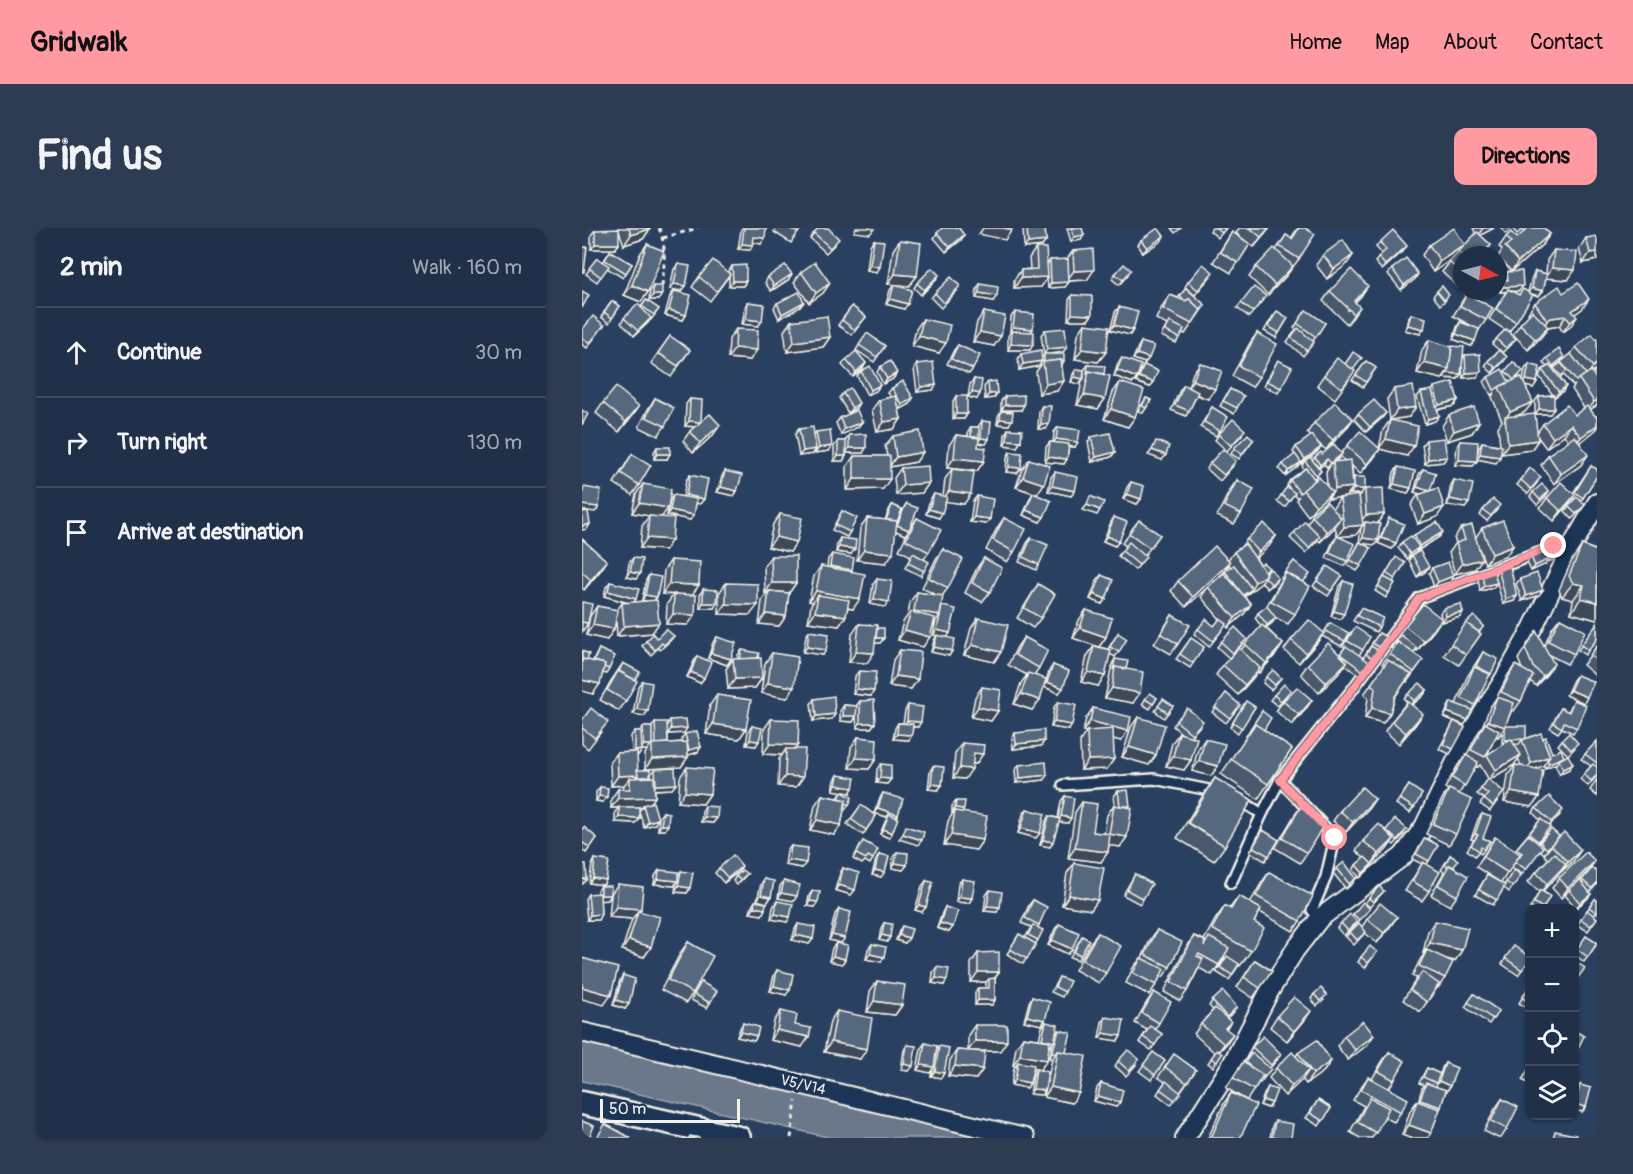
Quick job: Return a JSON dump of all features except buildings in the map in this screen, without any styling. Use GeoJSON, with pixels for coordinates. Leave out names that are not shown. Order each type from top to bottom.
{"type":"FeatureCollection","features":[{"type":"Feature","properties":{"kind":"street"},"geometry":{"type":"LineString","coordinates":[[1185,1138],[1231,1066],[1270,990],[1295,950],[1320,918],[1403,856],[1424,827],[1468,737],[1533,627],[1569,553],[1597,503]]}},
{"type":"Feature","properties":{"kind":"street","name":"V5/V14"},"geometry":{"type":"LineString","coordinates":[[582,1032],[1025,1138]]}},
{"type":"Feature","properties":{"kind":"street"},"geometry":{"type":"LineString","coordinates":[[582,1103],[739,1138]]}},
{"type":"Feature","properties":{"kind":"lane"},"geometry":{"type":"LineString","coordinates":[[1231,884],[1280,780],[1352,690],[1419,598],[1554,546],[1569,553]]}},
{"type":"Feature","properties":{"kind":"lane"},"geometry":{"type":"LineString","coordinates":[[1064,784],[1154,779],[1229,794],[1262,814]]}},
{"type":"Feature","properties":{"kind":"lane"},"geometry":{"type":"LineString","coordinates":[[1280,780],[1335,838],[1326,877],[1312,910],[1320,918]]}},
{"type":"Feature","properties":{"kind":"path"},"geometry":{"type":"LineString","coordinates":[[659,228],[663,238],[665,258],[662,286]]}},
{"type":"Feature","properties":{"kind":"path"},"geometry":{"type":"LineString","coordinates":[[663,238],[698,228]]}},
{"type":"Feature","properties":{"kind":"path"},"geometry":{"type":"LineString","coordinates":[[791,1138],[799,1084]]}},
{"type":"Feature","properties":{"kind":"water"},"geometry":{"type":"Polygon","coordinates":[[[582,1042],[998,1138],[832,1138],[582,1081],[582,1042]]]}},
{"type":"Feature","properties":{"kind":"route"},"geometry":{"type":"LineString","coordinates":[[1335,838],[1280,780],[1352,690],[1419,598],[1554,546]]}}]}
